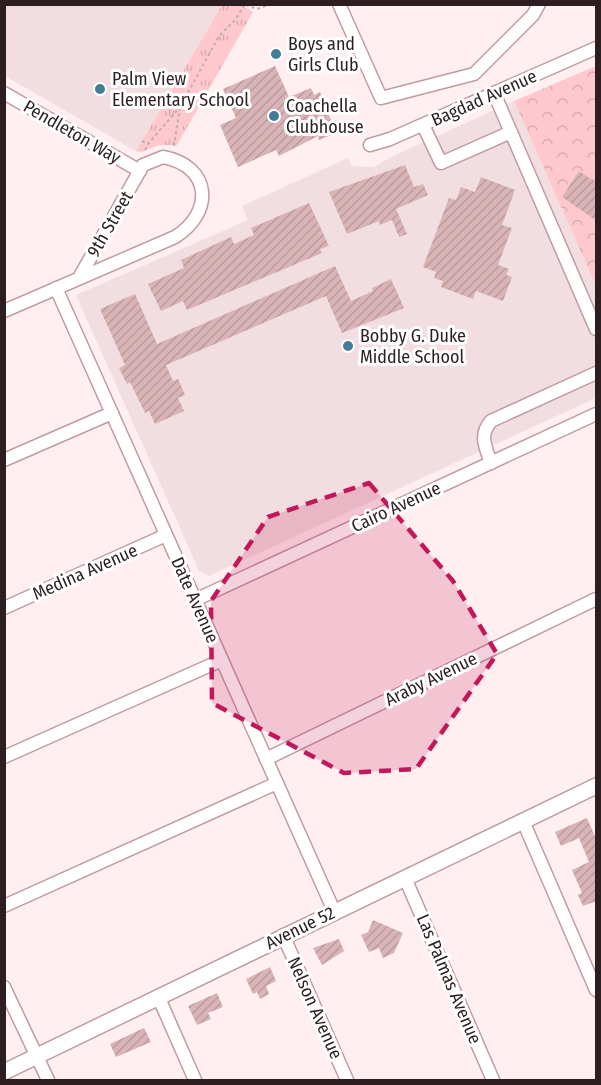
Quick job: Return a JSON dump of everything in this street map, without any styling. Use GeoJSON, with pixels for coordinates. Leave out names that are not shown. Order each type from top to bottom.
{"type":"FeatureCollection","features":[{"type":"Feature","properties":{"kind":"main road","name":"Avenue 52"},"geometry":{"type":"LineString","coordinates":[[4,1072],[597,786]]}},
{"type":"Feature","properties":{"kind":"street"},"geometry":{"type":"LineString","coordinates":[[339,4],[381,98],[474,74],[533,15],[539,4]]}},
{"type":"Feature","properties":{"kind":"street","name":"Bagdad Avenue"},"geometry":{"type":"LineString","coordinates":[[370,145],[423,125],[597,48]]}},
{"type":"Feature","properties":{"kind":"street","name":"Pendleton Way"},"geometry":{"type":"LineString","coordinates":[[4,93],[140,171]]}},
{"type":"Feature","properties":{"kind":"street"},"geometry":{"type":"LineString","coordinates":[[494,93],[597,329]]}},
{"type":"Feature","properties":{"kind":"street"},"geometry":{"type":"LineString","coordinates":[[423,125],[441,162],[511,132]]}},
{"type":"Feature","properties":{"kind":"street"},"geometry":{"type":"LineString","coordinates":[[4,311],[175,237],[195,220],[202,202],[202,193],[198,178],[190,167],[163,157],[143,165],[140,171]]}},
{"type":"Feature","properties":{"kind":"street","name":"9th Street"},"geometry":{"type":"LineString","coordinates":[[79,278],[140,171]]}},
{"type":"Feature","properties":{"kind":"street","name":"Date Avenue"},"geometry":{"type":"LineString","coordinates":[[56,288],[334,911]]}},
{"type":"Feature","properties":{"kind":"street"},"geometry":{"type":"LineString","coordinates":[[491,462],[483,442],[484,429],[491,420],[597,373]]}},
{"type":"Feature","properties":{"kind":"street"},"geometry":{"type":"LineString","coordinates":[[4,460],[112,413]]}},
{"type":"Feature","properties":{"kind":"street","name":"Cairo Avenue"},"geometry":{"type":"LineString","coordinates":[[195,600],[597,414]]}},
{"type":"Feature","properties":{"kind":"street","name":"Medina Avenue"},"geometry":{"type":"LineString","coordinates":[[4,608],[166,535]]}},
{"type":"Feature","properties":{"kind":"street","name":"Araby Avenue"},"geometry":{"type":"LineString","coordinates":[[266,759],[597,599]]}},
{"type":"Feature","properties":{"kind":"street"},"geometry":{"type":"LineString","coordinates":[[4,757],[222,660]]}},
{"type":"Feature","properties":{"kind":"street"},"geometry":{"type":"LineString","coordinates":[[4,906],[277,783]]}},
{"type":"Feature","properties":{"kind":"street"},"geometry":{"type":"LineString","coordinates":[[523,821],[597,990]]}},
{"type":"Feature","properties":{"kind":"street","name":"Las Palmas Avenue"},"geometry":{"type":"LineString","coordinates":[[405,878],[493,1080]]}},
{"type":"Feature","properties":{"kind":"street","name":"Nelson Avenue"},"geometry":{"type":"LineString","coordinates":[[284,936],[347,1080]]}},
{"type":"Feature","properties":{"kind":"street"},"geometry":{"type":"LineString","coordinates":[[4,987],[48,1080]]}},
{"type":"Feature","properties":{"kind":"street"},"geometry":{"type":"LineString","coordinates":[[158,996],[195,1080]]}},
{"type":"Feature","properties":{"kind":"path"},"geometry":{"type":"LineString","coordinates":[[145,150],[180,107],[219,36],[236,21],[245,4],[257,9],[271,4]]}},
{"type":"Feature","properties":{"kind":"path"},"geometry":{"type":"LineString","coordinates":[[174,146],[180,107]]}},
{"type":"Feature","properties":{"kind":"path"},"geometry":{"type":"LineString","coordinates":[[142,141],[148,144]]}},
{"type":"Feature","properties":{"kind":"highlighted area"},"geometry":{"type":"Polygon","coordinates":[[[369,483],[453,581],[497,654],[416,769],[344,773],[212,703],[211,601],[268,517],[369,483]]]}},
{"type":"Feature","properties":{"kind":"shaded area","name":"Palm View Elementary School"},"geometry":{"type":"Polygon","coordinates":[[[5,5],[222,5],[136,151],[5,76],[5,5]]]}},
{"type":"Feature","properties":{"kind":"shaded area","name":"Bobby G. Duke Middle School"},"geometry":{"type":"Polygon","coordinates":[[[514,101],[596,286],[596,398],[209,576],[199,571],[76,295],[248,220],[242,206],[348,158],[352,166],[374,167],[514,101]]]}},
{"type":"Feature","properties":{"kind":"green space"},"geometry":{"type":"Polygon","coordinates":[[[222,5],[242,5],[253,12],[177,145],[159,145],[142,152],[136,151],[222,5]]]}},
{"type":"Feature","properties":{"kind":"green space"},"geometry":{"type":"Polygon","coordinates":[[[596,66],[596,286],[514,101],[596,66]]]}},
{"type":"Feature","properties":{"kind":"building","name":"Coachella Clubhouse"},"geometry":{"type":"Polygon","coordinates":[[[275,66],[289,97],[311,88],[314,95],[320,92],[336,133],[319,140],[318,136],[279,156],[276,150],[238,167],[220,125],[236,118],[223,89],[275,66]]]}},
{"type":"Feature","properties":{"kind":"building"},"geometry":{"type":"Polygon","coordinates":[[[405,165],[414,187],[423,184],[428,195],[396,209],[407,234],[399,237],[392,220],[380,225],[379,221],[347,234],[329,192],[405,165]]]}},
{"type":"Feature","properties":{"kind":"building"},"geometry":{"type":"Polygon","coordinates":[[[579,171],[597,183],[597,221],[562,197],[579,171]]]}},
{"type":"Feature","properties":{"kind":"building"},"geometry":{"type":"Polygon","coordinates":[[[481,177],[515,190],[502,225],[512,228],[498,265],[509,269],[506,275],[512,277],[503,301],[476,291],[473,299],[441,287],[443,281],[434,278],[436,272],[423,267],[449,198],[456,200],[461,187],[475,192],[481,177]]]}},
{"type":"Feature","properties":{"kind":"building"},"geometry":{"type":"Polygon","coordinates":[[[309,203],[329,246],[320,249],[322,253],[187,310],[183,301],[161,311],[148,284],[184,268],[181,260],[231,237],[234,244],[254,235],[251,228],[309,203]]]}},
{"type":"Feature","properties":{"kind":"building"},"geometry":{"type":"Polygon","coordinates":[[[335,266],[351,301],[373,291],[372,288],[391,279],[404,308],[342,333],[326,296],[166,365],[173,381],[178,379],[185,395],[178,398],[184,411],[155,424],[149,411],[145,413],[130,382],[127,384],[119,368],[125,365],[100,309],[135,294],[157,344],[335,266]]]}},
{"type":"Feature","properties":{"kind":"building"},"geometry":{"type":"Polygon","coordinates":[[[587,818],[597,841],[597,901],[583,906],[578,895],[582,893],[572,870],[589,862],[579,838],[561,846],[555,832],[587,818]]]}},
{"type":"Feature","properties":{"kind":"building"},"geometry":{"type":"Polygon","coordinates":[[[373,920],[403,933],[394,953],[383,958],[379,948],[369,952],[361,935],[368,932],[373,920]]]}},
{"type":"Feature","properties":{"kind":"building"},"geometry":{"type":"Polygon","coordinates":[[[339,939],[344,951],[322,965],[313,948],[339,939]]]}},
{"type":"Feature","properties":{"kind":"building"},"geometry":{"type":"Polygon","coordinates":[[[270,967],[276,981],[266,986],[269,994],[260,999],[257,992],[253,994],[246,979],[270,967]]]}},
{"type":"Feature","properties":{"kind":"building"},"geometry":{"type":"Polygon","coordinates":[[[217,993],[223,1007],[208,1013],[211,1019],[197,1025],[188,1006],[217,993]]]}},
{"type":"Feature","properties":{"kind":"building"},"geometry":{"type":"Polygon","coordinates":[[[144,1028],[151,1042],[116,1057],[110,1044],[144,1028]]]}},
{"type":"Feature","properties":{"kind":"place","name":"Boys and Girls Club"},"geometry":{"type":"Point","coordinates":[276,54]}},
{"type":"Feature","properties":{"kind":"place","name":"Palm View Elementary School"},"geometry":{"type":"Point","coordinates":[100,89]}},
{"type":"Feature","properties":{"kind":"place","name":"Coachella Clubhouse"},"geometry":{"type":"Point","coordinates":[274,116]}},
{"type":"Feature","properties":{"kind":"place","name":"Bobby G. Duke Middle School"},"geometry":{"type":"Point","coordinates":[348,346]}}]}
